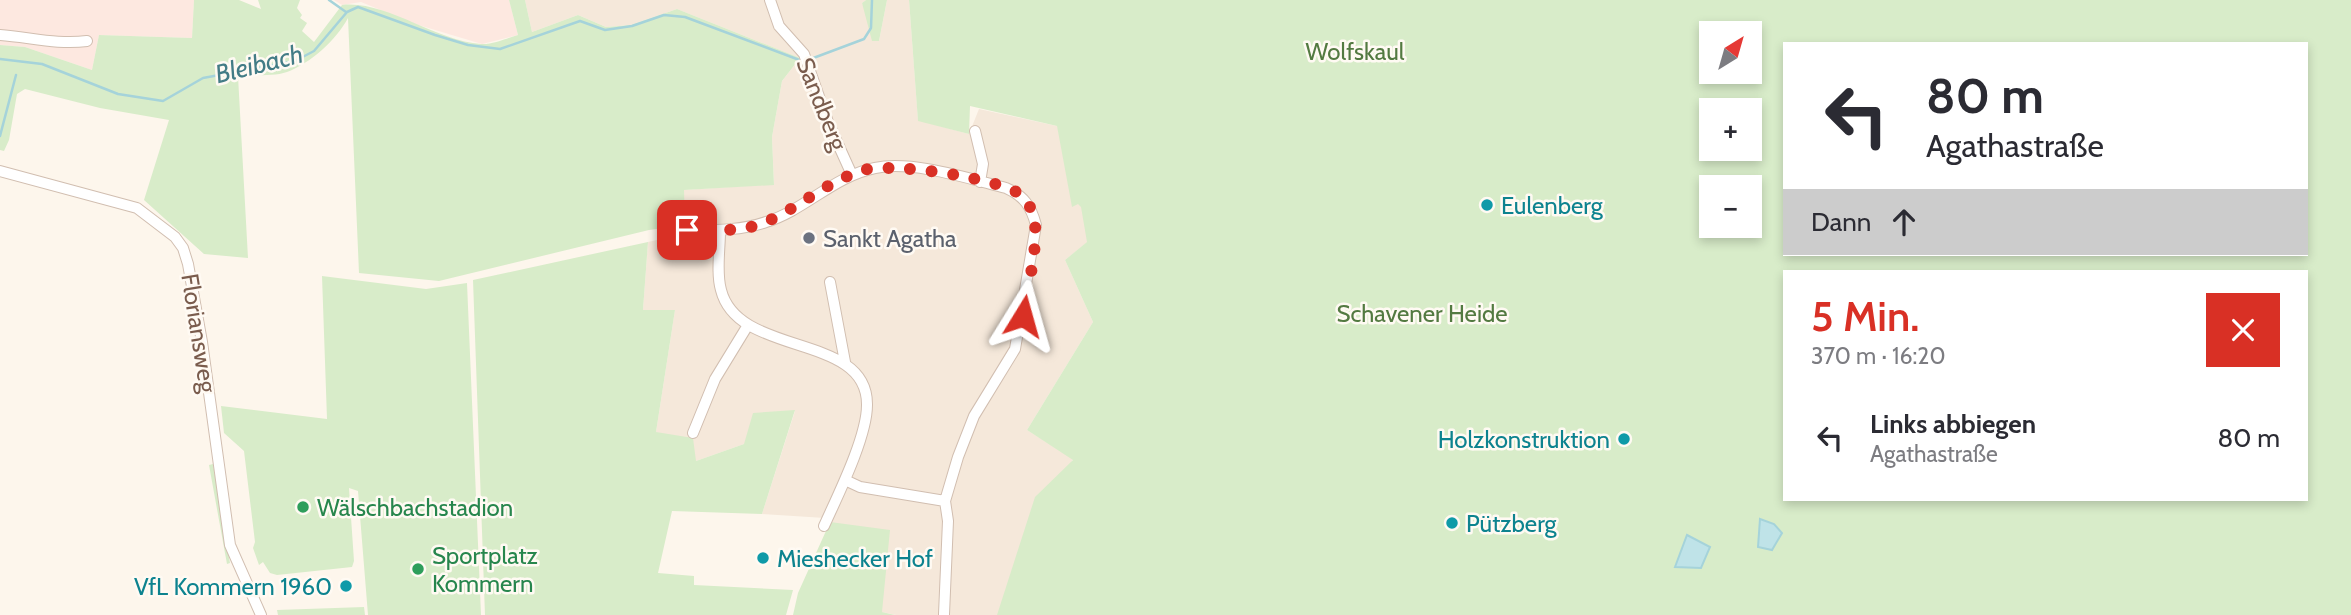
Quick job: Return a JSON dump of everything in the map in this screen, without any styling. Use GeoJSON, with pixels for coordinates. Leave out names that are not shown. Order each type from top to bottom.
{"type":"FeatureCollection","features":[{"type":"Feature","properties":{"kind":"street","name":"Sandberg"},"geometry":{"type":"LineString","coordinates":[[770,0],[779,26],[806,58],[828,122],[852,175]]}},
{"type":"Feature","properties":{"kind":"street"},"geometry":{"type":"LineString","coordinates":[[0,35],[36,37],[66,44],[87,41]]}},
{"type":"Feature","properties":{"kind":"street"},"geometry":{"type":"LineString","coordinates":[[975,131],[983,164],[980,182]]}},
{"type":"Feature","properties":{"kind":"street"},"geometry":{"type":"LineString","coordinates":[[687,230],[720,231],[768,222],[852,175],[879,167],[910,167],[980,182],[1020,194],[1032,208],[1036,225],[1015,349],[974,416],[945,501],[948,521],[944,614]]}},
{"type":"Feature","properties":{"kind":"street","name":"Floriansweg"},"geometry":{"type":"LineString","coordinates":[[0,171],[137,208],[175,237],[183,248],[202,342],[230,545],[261,615]]}},
{"type":"Feature","properties":{"kind":"street"},"geometry":{"type":"LineString","coordinates":[[720,231],[720,290],[730,308],[748,326],[759,332],[845,362]]}},
{"type":"Feature","properties":{"kind":"street"},"geometry":{"type":"LineString","coordinates":[[824,526],[845,480],[867,406],[865,391],[845,362],[830,282]]}},
{"type":"Feature","properties":{"kind":"street"},"geometry":{"type":"LineString","coordinates":[[693,433],[715,379],[748,326]]}},
{"type":"Feature","properties":{"kind":"street"},"geometry":{"type":"LineString","coordinates":[[845,480],[860,487],[945,501]]}},
{"type":"Feature","properties":{"kind":"shaded area"},"geometry":{"type":"Polygon","coordinates":[[[0,0],[194,0],[192,38],[99,35],[92,70],[25,47],[0,45],[0,0]]]}},
{"type":"Feature","properties":{"kind":"shaded area"},"geometry":{"type":"Polygon","coordinates":[[[334,0],[509,0],[518,35],[482,44],[415,24],[361,2],[342,5],[334,0]]]}},
{"type":"Feature","properties":{"kind":"shaded area"},"geometry":{"type":"Polygon","coordinates":[[[525,0],[866,0],[862,3],[879,41],[887,0],[909,0],[918,120],[969,134],[979,109],[1057,126],[1109,225],[1065,260],[1093,322],[1027,430],[1073,459],[998,615],[896,615],[882,612],[830,522],[825,518],[762,514],[795,411],[744,444],[696,461],[656,432],[675,310],[643,310],[648,242],[684,234],[684,190],[774,184],[772,137],[782,81],[800,58],[677,9],[631,25],[606,27],[578,15],[532,32],[525,0]]]}},
{"type":"Feature","properties":{"kind":"green space"},"geometry":{"type":"Polygon","coordinates":[[[194,0],[239,0],[261,9],[258,0],[300,0],[297,8],[302,15],[300,18],[307,23],[302,31],[314,42],[342,5],[376,9],[446,36],[481,44],[518,35],[509,0],[525,0],[532,32],[578,15],[606,27],[631,25],[677,9],[800,58],[782,81],[772,137],[774,185],[684,190],[685,225],[649,230],[439,281],[359,273],[348,18],[322,50],[296,68],[276,74],[238,76],[248,258],[204,254],[144,200],[169,120],[100,108],[25,89],[17,94],[9,140],[4,151],[0,150],[0,45],[25,47],[92,70],[99,35],[192,38],[194,0]]]}},
{"type":"Feature","properties":{"kind":"green space"},"geometry":{"type":"Polygon","coordinates":[[[866,0],[887,0],[879,41],[872,41],[862,3],[866,0]]]}},
{"type":"Feature","properties":{"kind":"green space","name":"Schavener Heide"},"geometry":{"type":"Polygon","coordinates":[[[909,0],[2351,0],[2351,615],[997,615],[1035,497],[1073,460],[1027,430],[1093,322],[1065,260],[1087,242],[1081,207],[1078,204],[1072,207],[1057,126],[970,106],[969,134],[918,121],[909,0]]]}},
{"type":"Feature","properties":{"kind":"green space"},"geometry":{"type":"Polygon","coordinates":[[[648,242],[643,310],[675,310],[656,432],[693,438],[696,461],[744,444],[753,413],[795,410],[762,514],[672,511],[658,573],[694,576],[694,585],[793,590],[786,615],[485,615],[473,280],[648,242]]]}},
{"type":"Feature","properties":{"kind":"green space"},"geometry":{"type":"Polygon","coordinates":[[[322,276],[426,289],[467,283],[481,615],[368,615],[358,491],[349,488],[354,561],[352,567],[277,575],[270,573],[263,562],[259,565],[253,548],[255,542],[244,451],[224,433],[221,406],[327,419],[322,276]]]}},
{"type":"Feature","properties":{"kind":"green space"},"geometry":{"type":"Polygon","coordinates":[[[213,464],[230,563],[227,564],[209,465],[213,464]]]}},
{"type":"Feature","properties":{"kind":"green space"},"geometry":{"type":"Polygon","coordinates":[[[830,522],[890,530],[882,612],[895,615],[793,615],[798,593],[830,522]]]}},
{"type":"Feature","properties":{"kind":"green space"},"geometry":{"type":"Polygon","coordinates":[[[364,607],[365,615],[278,615],[277,610],[364,607]]]}},
{"type":"Feature","properties":{"kind":"water"},"geometry":{"type":"Polygon","coordinates":[[[1760,519],[1774,524],[1782,533],[1772,550],[1758,547],[1760,519]]]}},
{"type":"Feature","properties":{"kind":"water"},"geometry":{"type":"Polygon","coordinates":[[[1687,535],[1710,547],[1701,568],[1675,567],[1687,535]]]}},
{"type":"Feature","properties":{"kind":"waterway"},"geometry":{"type":"LineString","coordinates":[[329,0],[346,12]]}},
{"type":"Feature","properties":{"kind":"waterway","name":"Bleibach"},"geometry":{"type":"LineString","coordinates":[[808,60],[864,39],[871,28],[872,0]]}},
{"type":"Feature","properties":{"kind":"waterway","name":"Bleibach"},"geometry":{"type":"LineString","coordinates":[[0,59],[42,64],[118,94],[163,101],[203,78],[295,61],[314,51],[347,12],[358,7],[468,45],[500,49],[580,21],[605,30],[632,26],[664,15],[685,17],[802,61]]}},
{"type":"Feature","properties":{"kind":"waterway"},"geometry":{"type":"LineString","coordinates":[[0,136],[16,75]]}},
{"type":"Feature","properties":{"kind":"place","name":"Eulenberg"},"geometry":{"type":"Point","coordinates":[1487,205]}},
{"type":"Feature","properties":{"kind":"place","name":"Sankt Agatha"},"geometry":{"type":"Point","coordinates":[809,238]}},
{"type":"Feature","properties":{"kind":"place","name":"Holzkonstruktion"},"geometry":{"type":"Point","coordinates":[1624,439]}},
{"type":"Feature","properties":{"kind":"place","name":"Wälschbachstadion"},"geometry":{"type":"Point","coordinates":[303,507]}},
{"type":"Feature","properties":{"kind":"place","name":"Pützberg"},"geometry":{"type":"Point","coordinates":[1452,523]}},
{"type":"Feature","properties":{"kind":"place","name":"Mieshecker Hof"},"geometry":{"type":"Point","coordinates":[763,558]}},
{"type":"Feature","properties":{"kind":"place","name":"Sportplatz Kommern"},"geometry":{"type":"Point","coordinates":[418,569]}},
{"type":"Feature","properties":{"kind":"place","name":"VfL Kommern 1960"},"geometry":{"type":"Point","coordinates":[346,586]}},
{"type":"Feature","properties":{"kind":"route"},"geometry":{"type":"LineString","coordinates":[[687,230],[732,230],[768,222],[852,175],[879,167],[910,167],[1006,188],[1020,194],[1032,208],[1036,225],[1023,316]]}},
{"type":"Feature","properties":{"kind":"park label","name":"Wolfskaul"},"geometry":{"type":"Point","coordinates":[1355,51]}}]}
